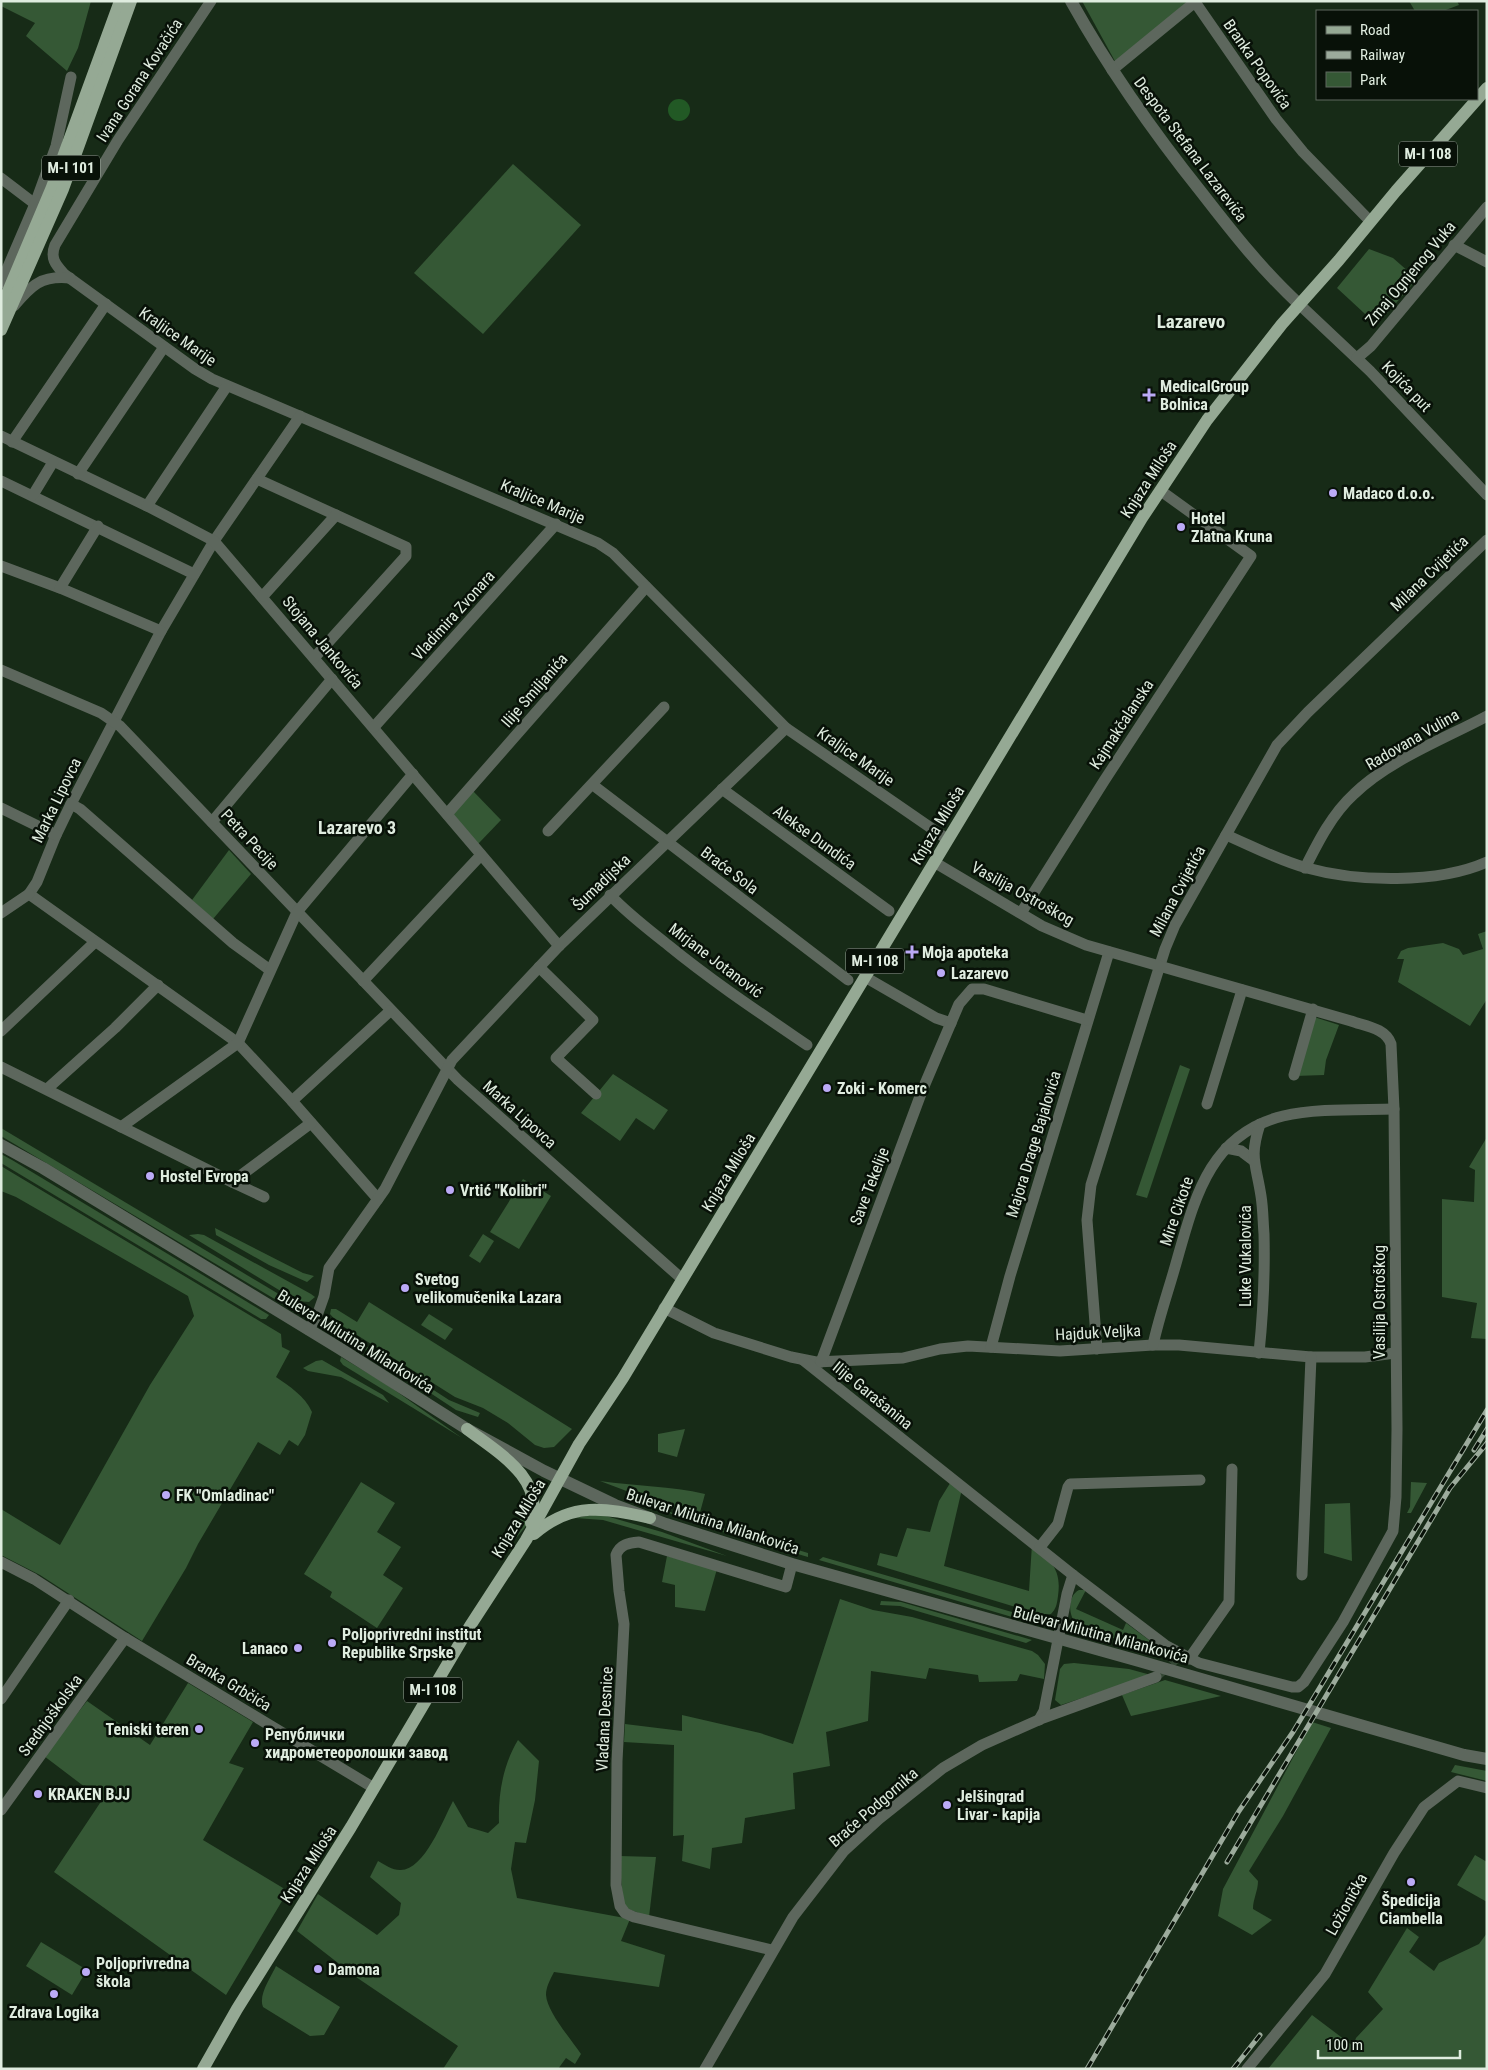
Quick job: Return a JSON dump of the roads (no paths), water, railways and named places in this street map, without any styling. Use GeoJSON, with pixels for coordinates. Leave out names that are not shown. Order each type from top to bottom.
{"type":"FeatureCollection","features":[{"type":"Feature","properties":{"kind":"main road","name":"M-I 101"},"geometry":{"type":"LineString","coordinates":[[1,330],[6,309],[120,1]]}},
{"type":"Feature","properties":{"kind":"main road","name":"M-I 101"},"geometry":{"type":"LineString","coordinates":[[6,309],[63,189],[131,1]]}},
{"type":"Feature","properties":{"kind":"main road","name":"M-I 108"},"geometry":{"type":"LineString","coordinates":[[1478,98],[1487,88]]}},
{"type":"Feature","properties":{"kind":"main road","name":"M-I 108"},"geometry":{"type":"LineString","coordinates":[[1300,305],[1370,220],[1476,100]]}},
{"type":"Feature","properties":{"kind":"main road","name":"Knjaza Miloša"},"geometry":{"type":"LineString","coordinates":[[203,2069],[237,2009],[374,1788],[470,1626],[526,1540],[576,1450],[623,1378],[1132,534],[1208,420],[1300,305]]}},
{"type":"Feature","properties":{"kind":"main road"},"geometry":{"type":"LineString","coordinates":[[467,1429],[518,1469],[531,1488],[534,1514],[526,1540]]}},
{"type":"Feature","properties":{"kind":"main road"},"geometry":{"type":"LineString","coordinates":[[526,1540],[554,1518],[579,1510],[601,1508],[650,1518]]}},
{"type":"Feature","properties":{"kind":"street","name":"Ivana Gorana Kovačića"},"geometry":{"type":"LineString","coordinates":[[70,278],[55,264],[53,252],[55,246],[118,140],[211,1]]}},
{"type":"Feature","properties":{"kind":"street","name":"Despota Stefana Lazarevića"},"geometry":{"type":"LineString","coordinates":[[1072,1],[1092,39],[1112,70],[1173,157],[1271,278],[1300,305]]}},
{"type":"Feature","properties":{"kind":"street","name":"Branka Popovića"},"geometry":{"type":"LineString","coordinates":[[1112,70],[1195,2],[1276,119],[1303,152],[1370,220]]}},
{"type":"Feature","properties":{"kind":"street"},"geometry":{"type":"LineString","coordinates":[[1,283],[35,204],[56,146],[71,77]]}},
{"type":"Feature","properties":{"kind":"street"},"geometry":{"type":"LineString","coordinates":[[1,178],[35,204]]}},
{"type":"Feature","properties":{"kind":"street","name":"Zmaj Ognjenog Vuka"},"geometry":{"type":"LineString","coordinates":[[1357,358],[1371,346],[1487,208]]}},
{"type":"Feature","properties":{"kind":"street"},"geometry":{"type":"LineString","coordinates":[[1454,245],[1487,262]]}},
{"type":"Feature","properties":{"kind":"street"},"geometry":{"type":"LineString","coordinates":[[6,309],[38,283],[57,277],[70,278]]}},
{"type":"Feature","properties":{"kind":"street","name":"Kraljice Marije"},"geometry":{"type":"LineString","coordinates":[[70,278],[195,369],[227,386],[556,524],[606,549],[786,728],[947,839]]}},
{"type":"Feature","properties":{"kind":"street"},"geometry":{"type":"LineString","coordinates":[[6,439],[106,304]]}},
{"type":"Feature","properties":{"kind":"street","name":"Kojića put"},"geometry":{"type":"LineString","coordinates":[[1300,305],[1357,358],[1487,495]]}},
{"type":"Feature","properties":{"kind":"street"},"geometry":{"type":"LineString","coordinates":[[78,474],[164,347]]}},
{"type":"Feature","properties":{"kind":"street"},"geometry":{"type":"LineString","coordinates":[[147,506],[227,386]]}},
{"type":"Feature","properties":{"kind":"street","name":"Marka Lipovca"},"geometry":{"type":"LineString","coordinates":[[1,913],[29,894],[37,882],[56,834],[161,631],[214,541],[300,416]]}},
{"type":"Feature","properties":{"kind":"street","name":"Stojana Jankovića"},"geometry":{"type":"LineString","coordinates":[[6,439],[147,506],[214,541],[263,596],[559,946]]}},
{"type":"Feature","properties":{"kind":"street"},"geometry":{"type":"LineString","coordinates":[[33,495],[53,462]]}},
{"type":"Feature","properties":{"kind":"street"},"geometry":{"type":"LineString","coordinates":[[257,479],[406,546],[407,553],[314,658]]}},
{"type":"Feature","properties":{"kind":"street"},"geometry":{"type":"LineString","coordinates":[[1,481],[98,526],[194,574]]}},
{"type":"Feature","properties":{"kind":"street","name":"Kajmakčalanska"},"geometry":{"type":"LineString","coordinates":[[1021,913],[1109,772],[1251,556],[1161,491]]}},
{"type":"Feature","properties":{"kind":"street"},"geometry":{"type":"LineString","coordinates":[[263,596],[336,515]]}},
{"type":"Feature","properties":{"kind":"street","name":"Vladimira Zvonara"},"geometry":{"type":"LineString","coordinates":[[374,727],[556,524]]}},
{"type":"Feature","properties":{"kind":"street"},"geometry":{"type":"LineString","coordinates":[[60,588],[98,526]]}},
{"type":"Feature","properties":{"kind":"street","name":"Milana Cvijetića"},"geometry":{"type":"LineString","coordinates":[[1097,1349],[1090,1269],[1088,1200],[1091,1185],[1174,925],[1268,759],[1288,732],[1487,540]]}},
{"type":"Feature","properties":{"kind":"street"},"geometry":{"type":"LineString","coordinates":[[1,566],[60,588],[161,631]]}},
{"type":"Feature","properties":{"kind":"street","name":"Ilije Smiljanića"},"geometry":{"type":"LineString","coordinates":[[447,814],[646,587]]}},
{"type":"Feature","properties":{"kind":"street","name":"Petra Pecije"},"geometry":{"type":"LineString","coordinates":[[1,670],[101,713],[113,721],[447,1069]]}},
{"type":"Feature","properties":{"kind":"street"},"geometry":{"type":"LineString","coordinates":[[212,822],[332,679]]}},
{"type":"Feature","properties":{"kind":"street"},"geometry":{"type":"LineString","coordinates":[[548,831],[664,707]]}},
{"type":"Feature","properties":{"kind":"street","name":"Radovana Vulina"},"geometry":{"type":"LineString","coordinates":[[1305,868],[1333,818],[1353,794],[1398,762],[1487,716]]}},
{"type":"Feature","properties":{"kind":"street","name":"Šumadijska"},"geometry":{"type":"LineString","coordinates":[[447,1069],[452,1060],[559,946],[786,728]]}},
{"type":"Feature","properties":{"kind":"street"},"geometry":{"type":"LineString","coordinates":[[121,1127],[238,1043],[297,912],[413,774]]}},
{"type":"Feature","properties":{"kind":"street","name":"Braće Sola"},"geometry":{"type":"LineString","coordinates":[[593,785],[848,980]]}},
{"type":"Feature","properties":{"kind":"street","name":"Alekse Dundića"},"geometry":{"type":"LineString","coordinates":[[722,789],[889,911]]}},
{"type":"Feature","properties":{"kind":"street"},"geometry":{"type":"LineString","coordinates":[[71,804],[80,809],[233,943],[270,970]]}},
{"type":"Feature","properties":{"kind":"street"},"geometry":{"type":"LineString","coordinates":[[1,808],[56,834]]}},
{"type":"Feature","properties":{"kind":"street"},"geometry":{"type":"LineString","coordinates":[[1226,835],[1305,868],[1328,873],[1411,879],[1436,876],[1487,862]]}},
{"type":"Feature","properties":{"kind":"street"},"geometry":{"type":"LineString","coordinates":[[363,981],[481,855]]}},
{"type":"Feature","properties":{"kind":"street","name":"Vasilija Ostroškog"},"geometry":{"type":"LineString","coordinates":[[934,862],[1064,936],[1109,952],[1160,965],[1378,1030],[1387,1036],[1391,1044],[1394,1109],[1396,1439],[1393,1530],[1326,1648],[1301,1685],[1292,1687]]}},
{"type":"Feature","properties":{"kind":"street"},"geometry":{"type":"LineString","coordinates":[[29,894],[238,1043],[378,1199]]}},
{"type":"Feature","properties":{"kind":"street","name":"Mirjane Jotanović"},"geometry":{"type":"LineString","coordinates":[[610,895],[633,918],[679,955],[741,1001],[807,1045]]}},
{"type":"Feature","properties":{"kind":"street"},"geometry":{"type":"LineString","coordinates":[[1,1031],[95,942]]}},
{"type":"Feature","properties":{"kind":"street","name":"Majora Drage Bajalovića"},"geometry":{"type":"LineString","coordinates":[[991,1347],[1010,1276],[1109,952]]}},
{"type":"Feature","properties":{"kind":"street"},"geometry":{"type":"LineString","coordinates":[[539,967],[594,1020],[556,1058],[596,1094]]}},
{"type":"Feature","properties":{"kind":"street"},"geometry":{"type":"LineString","coordinates":[[865,977],[936,1018],[951,1023]]}},
{"type":"Feature","properties":{"kind":"street"},"geometry":{"type":"LineString","coordinates":[[47,1089],[115,1028],[158,985]]}},
{"type":"Feature","properties":{"kind":"street","name":"Save Tekelije"},"geometry":{"type":"LineString","coordinates":[[821,1362],[922,1091],[959,1004],[968,992],[977,988],[1087,1020]]}},
{"type":"Feature","properties":{"kind":"street"},"geometry":{"type":"LineString","coordinates":[[1207,1104],[1242,990]]}},
{"type":"Feature","properties":{"kind":"street"},"geometry":{"type":"LineString","coordinates":[[1294,1075],[1313,1010]]}},
{"type":"Feature","properties":{"kind":"street"},"geometry":{"type":"LineString","coordinates":[[292,1101],[390,1011]]}},
{"type":"Feature","properties":{"kind":"street"},"geometry":{"type":"LineString","coordinates":[[1,1067],[264,1197]]}},
{"type":"Feature","properties":{"kind":"street"},"geometry":{"type":"LineString","coordinates":[[309,1330],[324,1296],[329,1268],[378,1199],[447,1069]]}},
{"type":"Feature","properties":{"kind":"street","name":"Marka Lipovca"},"geometry":{"type":"LineString","coordinates":[[447,1069],[608,1216],[682,1279]]}},
{"type":"Feature","properties":{"kind":"street","name":"Mire Cikote"},"geometry":{"type":"LineString","coordinates":[[1153,1345],[1194,1200],[1204,1178],[1226,1148],[1239,1136],[1260,1124],[1283,1116],[1300,1113],[1394,1109]]}},
{"type":"Feature","properties":{"kind":"street"},"geometry":{"type":"LineString","coordinates":[[232,1182],[310,1123]]}},
{"type":"Feature","properties":{"kind":"street","name":"Luke Vukalovića"},"geometry":{"type":"LineString","coordinates":[[1259,1353],[1264,1273],[1264,1234],[1262,1196],[1253,1160],[1254,1143],[1260,1124]]}},
{"type":"Feature","properties":{"kind":"street","name":"Bulevar Milutina Milankovića"},"geometry":{"type":"LineString","coordinates":[[1,1145],[43,1168],[309,1330],[467,1429],[615,1505],[792,1564],[1139,1661],[1464,1755],[1487,1759]]}},
{"type":"Feature","properties":{"kind":"street"},"geometry":{"type":"LineString","coordinates":[[1226,1148],[1241,1151],[1253,1160]]}},
{"type":"Feature","properties":{"kind":"street","name":"Ilije Garašanina"},"geometry":{"type":"LineString","coordinates":[[664,1308],[714,1333],[803,1360],[1073,1575],[1165,1645],[1199,1663],[1292,1687]]}},
{"type":"Feature","properties":{"kind":"street","name":"Hajduk Veljka"},"geometry":{"type":"LineString","coordinates":[[803,1360],[821,1362],[903,1358],[953,1347],[1060,1351],[1153,1345],[1188,1346],[1311,1357],[1365,1357],[1395,1353]]}},
{"type":"Feature","properties":{"kind":"street"},"geometry":{"type":"LineString","coordinates":[[1302,1575],[1311,1357]]}},
{"type":"Feature","properties":{"kind":"street"},"geometry":{"type":"LineString","coordinates":[[1189,1659],[1229,1602],[1232,1469]]}},
{"type":"Feature","properties":{"kind":"street"},"geometry":{"type":"LineString","coordinates":[[1040,1547],[1058,1524],[1070,1484],[1200,1480]]}},
{"type":"Feature","properties":{"kind":"street","name":"Vladana Desnice"},"geometry":{"type":"LineString","coordinates":[[772,1950],[634,1918],[625,1913],[620,1906],[616,1885],[615,1838],[624,1624],[616,1555],[624,1545],[639,1542],[786,1587],[792,1564]]}},
{"type":"Feature","properties":{"kind":"street","name":"Branka Grbčića"},"geometry":{"type":"LineString","coordinates":[[1,1562],[69,1600],[125,1638],[374,1788]]}},
{"type":"Feature","properties":{"kind":"street"},"geometry":{"type":"LineString","coordinates":[[1039,1720],[1044,1711],[1067,1594],[1073,1575]]}},
{"type":"Feature","properties":{"kind":"street"},"geometry":{"type":"LineString","coordinates":[[1,1698],[69,1600]]}},
{"type":"Feature","properties":{"kind":"street","name":"Srednjoškolska"},"geometry":{"type":"LineString","coordinates":[[1,1810],[125,1638]]}},
{"type":"Feature","properties":{"kind":"street","name":"Braće Podgornika"},"geometry":{"type":"LineString","coordinates":[[705,2069],[772,1950],[793,1917],[844,1851],[879,1819],[943,1768],[982,1745],[1039,1720],[1156,1677]]}},
{"type":"Feature","properties":{"kind":"street","name":"Ložionička"},"geometry":{"type":"LineString","coordinates":[[1247,2069],[1324,1974],[1394,1853],[1424,1807],[1458,1782],[1487,1788]]}},
{"type":"Feature","properties":{"kind":"tunnel"},"geometry":{"type":"LineString","coordinates":[[1158,1674],[1180,1654]]}},
{"type":"Feature","properties":{"kind":"railway"},"geometry":{"type":"LineString","coordinates":[[1087,2069],[1239,1811],[1293,1732],[1487,1410]]}},
{"type":"Feature","properties":{"kind":"railway"},"geometry":{"type":"LineString","coordinates":[[1474,1450],[1487,1429]]}},
{"type":"Feature","properties":{"kind":"railway"},"geometry":{"type":"LineString","coordinates":[[1227,1862],[1450,1488],[1487,1443]]}},
{"type":"Feature","properties":{"kind":"railway"},"geometry":{"type":"LineString","coordinates":[[1233,2069],[1260,2035]]}},
{"type":"Feature","properties":{"kind":"place","name":"MedicalGroup Bolnica"},"geometry":{"type":"Point","coordinates":[1149,395]}},
{"type":"Feature","properties":{"kind":"place","name":"Madaco d.o.o."},"geometry":{"type":"Point","coordinates":[1333,493]}},
{"type":"Feature","properties":{"kind":"place","name":"Hotel Zlatna Kruna"},"geometry":{"type":"Point","coordinates":[1181,527]}},
{"type":"Feature","properties":{"kind":"place","name":"Moja apoteka"},"geometry":{"type":"Point","coordinates":[912,952]}},
{"type":"Feature","properties":{"kind":"place","name":"Lazarevo"},"geometry":{"type":"Point","coordinates":[941,973]}},
{"type":"Feature","properties":{"kind":"place","name":"Zoki - Komerc"},"geometry":{"type":"Point","coordinates":[827,1088]}},
{"type":"Feature","properties":{"kind":"place","name":"Hostel Evropa"},"geometry":{"type":"Point","coordinates":[150,1176]}},
{"type":"Feature","properties":{"kind":"place","name":"Vrtić \"Kolibri\""},"geometry":{"type":"Point","coordinates":[450,1190]}},
{"type":"Feature","properties":{"kind":"place","name":"Svetog velikomučenika Lazara"},"geometry":{"type":"Point","coordinates":[405,1288]}},
{"type":"Feature","properties":{"kind":"place","name":"FK \"Omladinac\""},"geometry":{"type":"Point","coordinates":[166,1495]}},
{"type":"Feature","properties":{"kind":"place","name":"Poljoprivredni institut Republike Srpske"},"geometry":{"type":"Point","coordinates":[332,1643]}},
{"type":"Feature","properties":{"kind":"place","name":"Lanaco"},"geometry":{"type":"Point","coordinates":[298,1648]}},
{"type":"Feature","properties":{"kind":"place","name":"Teniski teren"},"geometry":{"type":"Point","coordinates":[199,1729]}},
{"type":"Feature","properties":{"kind":"place","name":"Републички хидрометеоролошки завод"},"geometry":{"type":"Point","coordinates":[255,1743]}},
{"type":"Feature","properties":{"kind":"place","name":"KRAKEN BJJ"},"geometry":{"type":"Point","coordinates":[38,1794]}},
{"type":"Feature","properties":{"kind":"place","name":"Jelšingrad Livar - kapija"},"geometry":{"type":"Point","coordinates":[947,1805]}},
{"type":"Feature","properties":{"kind":"place","name":"Špedicija Ciambella"},"geometry":{"type":"Point","coordinates":[1411,1882]}},
{"type":"Feature","properties":{"kind":"place","name":"Damona"},"geometry":{"type":"Point","coordinates":[318,1969]}},
{"type":"Feature","properties":{"kind":"place","name":"Poljoprivredna škola"},"geometry":{"type":"Point","coordinates":[86,1972]}},
{"type":"Feature","properties":{"kind":"place","name":"Zdrava Logika"},"geometry":{"type":"Point","coordinates":[54,1994]}},
{"type":"Feature","properties":{"kind":"district","name":"Lazarevo"},"geometry":{"type":"Point","coordinates":[1191,321]}},
{"type":"Feature","properties":{"kind":"district","name":"Lazarevo 3"},"geometry":{"type":"Point","coordinates":[357,828]}}]}
